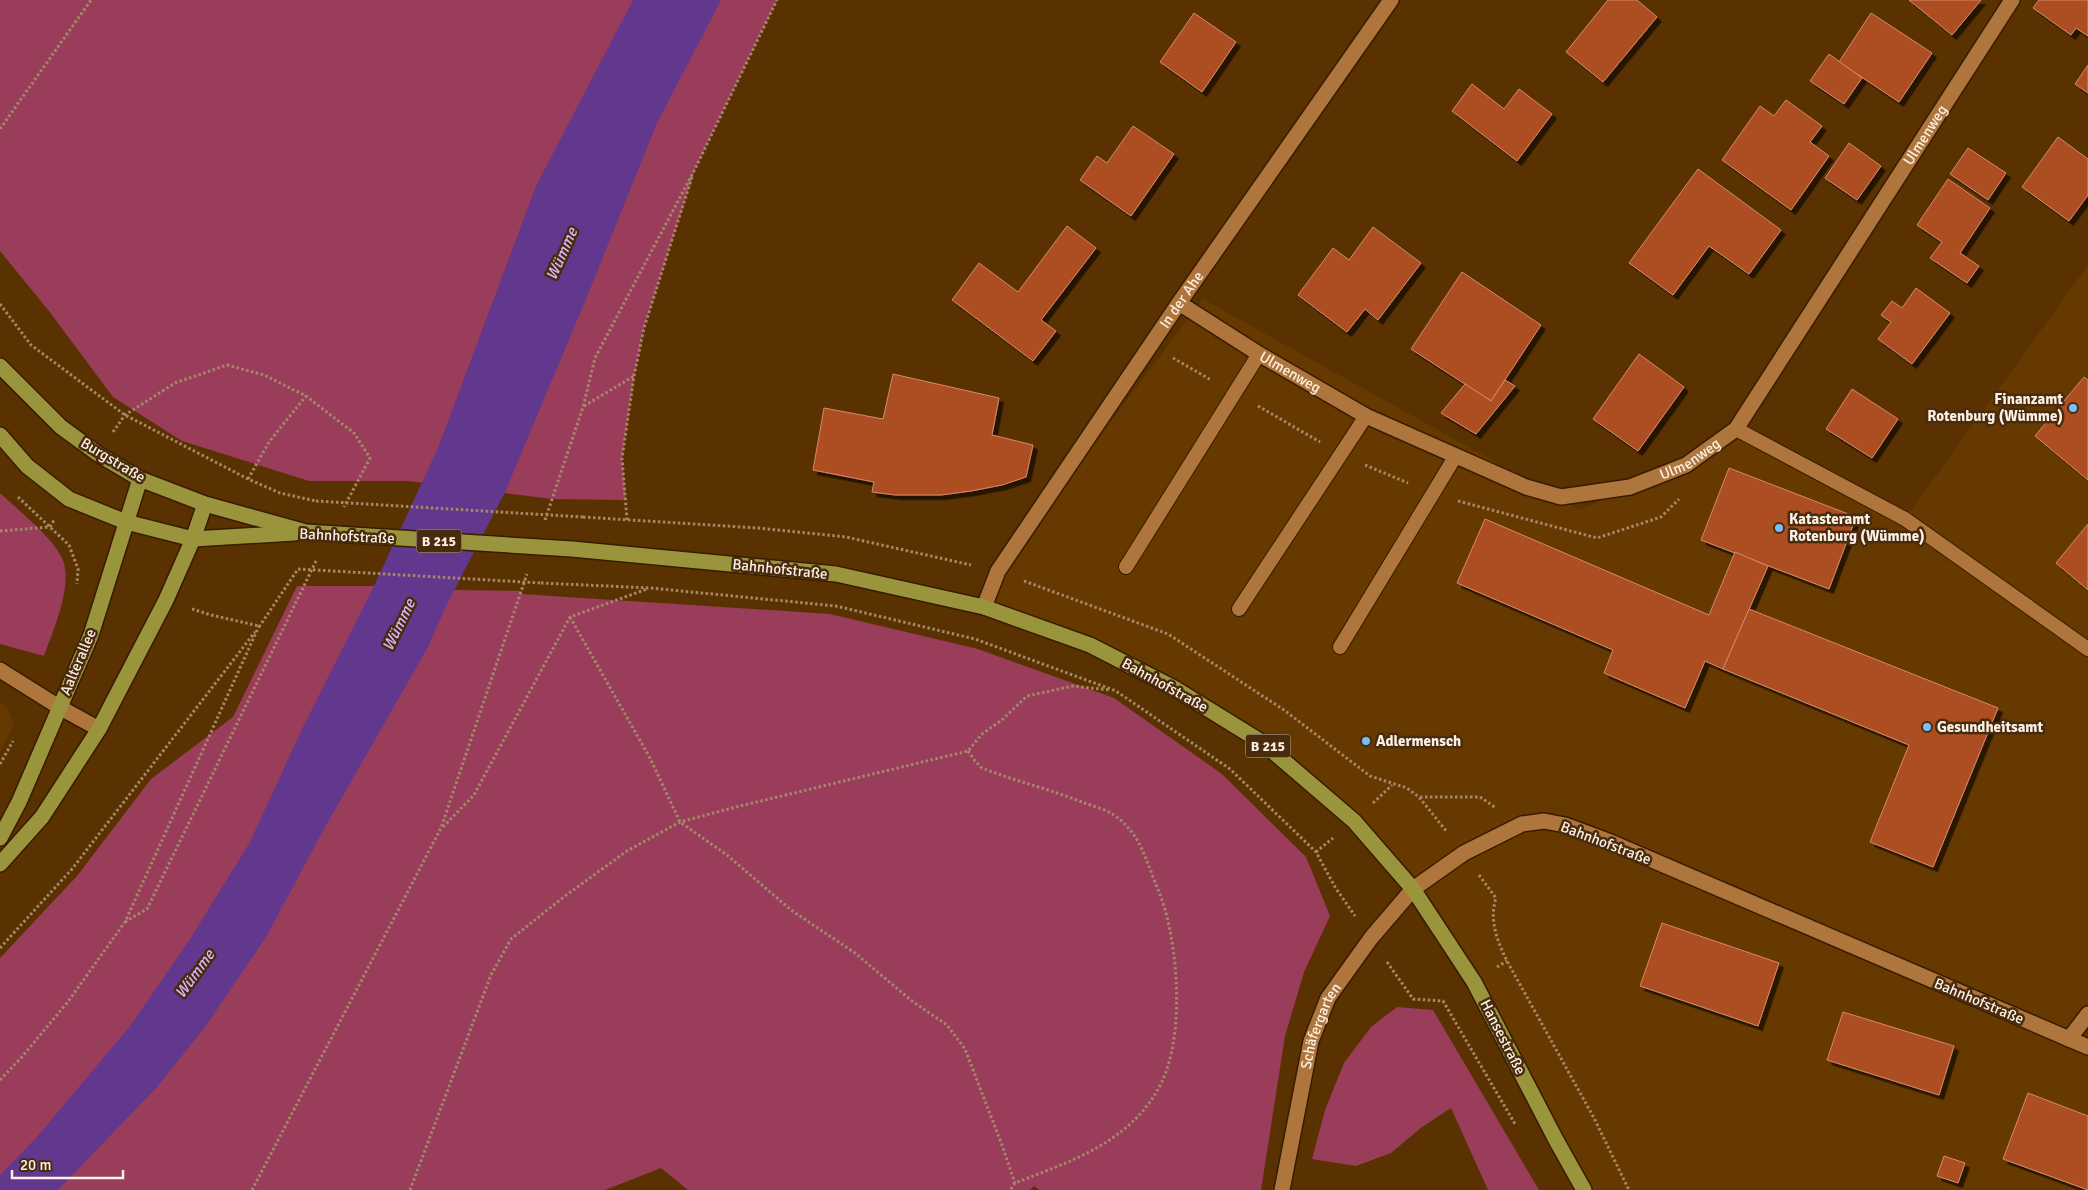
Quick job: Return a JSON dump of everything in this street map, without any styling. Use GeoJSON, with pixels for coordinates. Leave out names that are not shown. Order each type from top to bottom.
{"type":"FeatureCollection","features":[{"type":"Feature","properties":{"kind":"main road","name":"Burgstraße"},"geometry":{"type":"LineString","coordinates":[[0,366],[61,427],[98,454],[140,479],[205,504],[306,532]]}},
{"type":"Feature","properties":{"kind":"main road","name":"B 215"},"geometry":{"type":"LineString","coordinates":[[0,435],[27,466],[69,499],[126,522]]}},
{"type":"Feature","properties":{"kind":"main road","name":"Aalterallee"},"geometry":{"type":"LineString","coordinates":[[0,838],[19,802],[91,635],[140,479]]}},
{"type":"Feature","properties":{"kind":"main road"},"geometry":{"type":"LineString","coordinates":[[0,864],[42,817],[99,729],[166,600],[193,539],[205,504]]}},
{"type":"Feature","properties":{"kind":"main road","name":"Bahnhofstraße"},"geometry":{"type":"LineString","coordinates":[[126,522],[193,539],[306,532],[572,549],[836,574],[984,607],[1090,645],[1174,688],[1263,742],[1354,821],[1414,889]]}},
{"type":"Feature","properties":{"kind":"main road","name":"Hansestraße"},"geometry":{"type":"LineString","coordinates":[[1414,889],[1474,982],[1584,1190]]}},
{"type":"Feature","properties":{"kind":"street","name":"In der Ahe"},"geometry":{"type":"LineString","coordinates":[[984,607],[998,571],[1179,303],[1391,0]]}},
{"type":"Feature","properties":{"kind":"street","name":"Ulmenweg"},"geometry":{"type":"LineString","coordinates":[[1179,303],[1259,354],[1366,416],[1526,487],[1561,497],[1630,487],[1686,465],[1736,429],[2012,0]]}},
{"type":"Feature","properties":{"kind":"street"},"geometry":{"type":"LineString","coordinates":[[0,670],[59,707],[99,729]]}},
{"type":"Feature","properties":{"kind":"street","name":"Bahnhofstraße"},"geometry":{"type":"LineString","coordinates":[[1414,889],[1464,854],[1522,824],[1544,821],[1565,825],[1608,841],[2088,1047]]}},
{"type":"Feature","properties":{"kind":"street","name":"Schäfergarten"},"geometry":{"type":"LineString","coordinates":[[1282,1190],[1311,1041],[1328,998],[1371,938],[1414,889]]}},
{"type":"Feature","properties":{"kind":"street"},"geometry":{"type":"LineString","coordinates":[[2069,1039],[2088,1014]]}},
{"type":"Feature","properties":{"kind":"lane"},"geometry":{"type":"LineString","coordinates":[[1126,567],[1259,354]]}},
{"type":"Feature","properties":{"kind":"lane"},"geometry":{"type":"LineString","coordinates":[[1239,609],[1366,416]]}},
{"type":"Feature","properties":{"kind":"lane"},"geometry":{"type":"LineString","coordinates":[[1736,429],[1905,519],[2088,649]]}},
{"type":"Feature","properties":{"kind":"lane"},"geometry":{"type":"LineString","coordinates":[[1340,647],[1455,457]]}},
{"type":"Feature","properties":{"kind":"path"},"geometry":{"type":"LineString","coordinates":[[0,130],[91,0]]}},
{"type":"Feature","properties":{"kind":"path"},"geometry":{"type":"LineString","coordinates":[[543,526],[583,407],[595,358],[695,169],[777,0]]}},
{"type":"Feature","properties":{"kind":"path"},"geometry":{"type":"LineString","coordinates":[[627,520],[622,458],[634,376],[644,328],[695,169]]}},
{"type":"Feature","properties":{"kind":"path"},"geometry":{"type":"LineString","coordinates":[[0,304],[31,345],[124,415],[248,479],[280,493],[316,500],[758,528],[846,538],[998,571],[1168,634],[1284,710],[1370,776],[1408,788],[1420,796],[1496,898],[1491,911],[1498,943],[1594,1118],[1629,1190]]}},
{"type":"Feature","properties":{"kind":"path"},"geometry":{"type":"LineString","coordinates":[[124,415],[175,382],[227,365],[264,375],[306,396],[354,433],[370,458],[343,510]]}},
{"type":"Feature","properties":{"kind":"path"},"geometry":{"type":"LineString","coordinates":[[583,407],[634,376]]}},
{"type":"Feature","properties":{"kind":"path"},"geometry":{"type":"LineString","coordinates":[[248,479],[269,442],[306,396]]}},
{"type":"Feature","properties":{"kind":"path"},"geometry":{"type":"LineString","coordinates":[[14,493],[69,545],[78,569]]}},
{"type":"Feature","properties":{"kind":"path"},"geometry":{"type":"LineString","coordinates":[[0,531],[50,527]]}},
{"type":"Feature","properties":{"kind":"path"},"geometry":{"type":"LineString","coordinates":[[125,922],[147,909],[320,554]]}},
{"type":"Feature","properties":{"kind":"path"},"geometry":{"type":"LineString","coordinates":[[0,948],[72,869],[260,626],[298,569],[650,588],[836,606],[974,639],[1116,691],[1230,769],[1316,852],[1335,887],[1413,999],[1443,1000],[1516,1126]]}},
{"type":"Feature","properties":{"kind":"path"},"geometry":{"type":"LineString","coordinates":[[252,1190],[441,828],[528,572]]}},
{"type":"Feature","properties":{"kind":"path"},"geometry":{"type":"LineString","coordinates":[[441,828],[474,795],[570,617],[650,588]]}},
{"type":"Feature","properties":{"kind":"path"},"geometry":{"type":"LineString","coordinates":[[211,615],[260,626]]}},
{"type":"Feature","properties":{"kind":"path"},"geometry":{"type":"LineString","coordinates":[[570,617],[650,758],[680,822],[726,855],[791,910],[855,953],[912,1001],[947,1025],[965,1049],[1015,1183]]}},
{"type":"Feature","properties":{"kind":"path"},"geometry":{"type":"LineString","coordinates":[[0,1080],[21,1058],[67,1002],[125,922],[260,626]]}},
{"type":"Feature","properties":{"kind":"path"},"geometry":{"type":"LineString","coordinates":[[410,1190],[491,974],[511,939],[565,896],[627,851],[680,822],[968,751],[982,734],[1003,719],[1027,696],[1073,686],[1116,691]]}},
{"type":"Feature","properties":{"kind":"path"},"geometry":{"type":"LineString","coordinates":[[968,751],[974,761],[982,768],[1113,814],[1128,828],[1142,846],[1164,906],[1176,976],[1176,1017],[1171,1060],[1157,1091],[1134,1120],[1112,1139],[1083,1156],[1015,1183],[1010,1190]]}},
{"type":"Feature","properties":{"kind":"path"},"geometry":{"type":"LineString","coordinates":[[1420,796],[1480,798],[1522,824]]}},
{"type":"Feature","properties":{"kind":"shaded area"},"geometry":{"type":"Polygon","coordinates":[[[0,0],[777,0],[695,169],[644,328],[634,376],[622,458],[626,500],[552,499],[408,481],[309,481],[182,441],[113,397],[49,311],[0,251],[0,0]]]}},
{"type":"Feature","properties":{"kind":"shaded area"},"geometry":{"type":"Polygon","coordinates":[[[2088,265],[2088,1014],[2069,1039],[2088,1047],[2088,1190],[1584,1190],[1413,889],[1263,743],[1090,645],[984,607],[998,571],[1203,299],[1581,510],[1742,433],[1905,519],[2088,265]]]}},
{"type":"Feature","properties":{"kind":"shaded area"},"geometry":{"type":"Polygon","coordinates":[[[0,493],[51,542],[62,558],[65,569],[66,581],[61,607],[44,656],[0,644],[0,493]]]}},
{"type":"Feature","properties":{"kind":"shaded area"},"geometry":{"type":"Polygon","coordinates":[[[297,586],[374,586],[373,589],[522,591],[521,594],[830,614],[978,649],[1114,698],[1222,774],[1306,857],[1330,916],[1304,972],[1285,1036],[1261,1190],[1039,1190],[1034,1186],[1030,1190],[688,1190],[661,1168],[605,1190],[0,1190],[0,958],[77,876],[151,779],[233,717],[297,586]]]}},
{"type":"Feature","properties":{"kind":"shaded area"},"geometry":{"type":"Polygon","coordinates":[[[0,702],[7,707],[14,724],[0,752],[0,702]]]}},
{"type":"Feature","properties":{"kind":"shaded area"},"geometry":{"type":"Polygon","coordinates":[[[1397,1007],[1433,1010],[1539,1190],[1488,1190],[1451,1108],[1422,1127],[1391,1153],[1356,1166],[1312,1159],[1325,1110],[1344,1063],[1371,1027],[1397,1007]]]}},
{"type":"Feature","properties":{"kind":"water","name":"Wümme"},"geometry":{"type":"Polygon","coordinates":[[[633,0],[721,0],[657,123],[505,492],[445,608],[428,647],[325,827],[266,937],[205,1027],[157,1087],[58,1190],[0,1190],[0,1175],[37,1137],[131,1025],[192,936],[250,842],[302,729],[374,586],[438,448],[536,186],[633,0]]]}},
{"type":"Feature","properties":{"kind":"building"},"geometry":{"type":"Polygon","coordinates":[[[1608,0],[1637,0],[1657,17],[1603,82],[1566,52],[1608,0]]]}},
{"type":"Feature","properties":{"kind":"building"},"geometry":{"type":"Polygon","coordinates":[[[1909,0],[1981,0],[1952,35],[1909,0]]]}},
{"type":"Feature","properties":{"kind":"building"},"geometry":{"type":"Polygon","coordinates":[[[2039,0],[2088,0],[2088,36],[2076,28],[2071,35],[2033,8],[2039,0]]]}},
{"type":"Feature","properties":{"kind":"building"},"geometry":{"type":"Polygon","coordinates":[[[1194,13],[1236,42],[1202,92],[1160,62],[1194,13]]]}},
{"type":"Feature","properties":{"kind":"building"},"geometry":{"type":"Polygon","coordinates":[[[1871,13],[1932,53],[1899,102],[1839,62],[1871,13]]]}},
{"type":"Feature","properties":{"kind":"building"},"geometry":{"type":"Polygon","coordinates":[[[1829,54],[1862,78],[1844,104],[1810,81],[1829,54]]]}},
{"type":"Feature","properties":{"kind":"building"},"geometry":{"type":"Polygon","coordinates":[[[2088,65],[2088,93],[2075,84],[2088,65]]]}},
{"type":"Feature","properties":{"kind":"building"},"geometry":{"type":"Polygon","coordinates":[[[1472,84],[1504,109],[1519,89],[1552,114],[1517,161],[1452,111],[1472,84]]]}},
{"type":"Feature","properties":{"kind":"building"},"geometry":{"type":"Polygon","coordinates":[[[1786,100],[1822,126],[1810,142],[1829,156],[1791,210],[1722,160],[1760,106],[1774,116],[1786,100]]]}},
{"type":"Feature","properties":{"kind":"building"},"geometry":{"type":"Polygon","coordinates":[[[1133,126],[1174,154],[1131,216],[1080,180],[1097,156],[1107,163],[1133,126]]]}},
{"type":"Feature","properties":{"kind":"building"},"geometry":{"type":"Polygon","coordinates":[[[2058,137],[2088,159],[2088,195],[2069,221],[2022,187],[2058,137]]]}},
{"type":"Feature","properties":{"kind":"building"},"geometry":{"type":"Polygon","coordinates":[[[1849,143],[1881,166],[1857,200],[1825,178],[1849,143]]]}},
{"type":"Feature","properties":{"kind":"building"},"geometry":{"type":"Polygon","coordinates":[[[1968,148],[2006,173],[1988,200],[1950,174],[1968,148]]]}},
{"type":"Feature","properties":{"kind":"building"},"geometry":{"type":"Polygon","coordinates":[[[1698,169],[1781,230],[1749,274],[1709,246],[1673,295],[1629,263],[1698,169]]]}},
{"type":"Feature","properties":{"kind":"building"},"geometry":{"type":"Polygon","coordinates":[[[1948,179],[1990,208],[1960,253],[1979,266],[1967,283],[1930,258],[1942,242],[1917,225],[1948,179]]]}},
{"type":"Feature","properties":{"kind":"building"},"geometry":{"type":"Polygon","coordinates":[[[1067,226],[1096,248],[1041,320],[1056,331],[1033,361],[952,300],[979,263],[1018,292],[1067,226]]]}},
{"type":"Feature","properties":{"kind":"building"},"geometry":{"type":"Polygon","coordinates":[[[1373,227],[1421,263],[1378,320],[1365,309],[1347,332],[1298,295],[1333,248],[1349,260],[1373,227]]]}},
{"type":"Feature","properties":{"kind":"building"},"geometry":{"type":"Polygon","coordinates":[[[1462,272],[1541,325],[1491,401],[1411,349],[1462,272]]]}},
{"type":"Feature","properties":{"kind":"building"},"geometry":{"type":"Polygon","coordinates":[[[1916,288],[1950,313],[1912,364],[1878,339],[1891,322],[1881,315],[1892,301],[1902,308],[1916,288]]]}},
{"type":"Feature","properties":{"kind":"building"},"geometry":{"type":"Polygon","coordinates":[[[1639,354],[1684,387],[1638,451],[1593,419],[1639,354]]]}},
{"type":"Feature","properties":{"kind":"building"},"geometry":{"type":"Polygon","coordinates":[[[893,374],[999,398],[992,435],[1033,445],[1026,477],[1002,485],[971,491],[941,495],[896,495],[872,492],[874,482],[813,470],[824,408],[883,419],[893,374]]]}},
{"type":"Feature","properties":{"kind":"building","name":"Finanzamt Rotenburg (Wümme)"},"geometry":{"type":"Polygon","coordinates":[[[2084,377],[2088,380],[2088,480],[2035,436],[2084,377]]]}},
{"type":"Feature","properties":{"kind":"building"},"geometry":{"type":"Polygon","coordinates":[[[1505,380],[1515,386],[1476,434],[1441,413],[1465,384],[1491,401],[1505,380]]]}},
{"type":"Feature","properties":{"kind":"building"},"geometry":{"type":"Polygon","coordinates":[[[1852,389],[1898,419],[1872,458],[1826,429],[1852,389]]]}},
{"type":"Feature","properties":{"kind":"building","name":"Katasteramt Rotenburg (Wümme)"},"geometry":{"type":"Polygon","coordinates":[[[1729,468],[1856,517],[1829,589],[1701,540],[1729,468]]]}},
{"type":"Feature","properties":{"kind":"building"},"geometry":{"type":"Polygon","coordinates":[[[1485,519],[1709,615],[1735,552],[1768,566],[1723,669],[1705,661],[1685,708],[1604,673],[1613,650],[1457,583],[1485,519]]]}},
{"type":"Feature","properties":{"kind":"building"},"geometry":{"type":"Polygon","coordinates":[[[2088,524],[2088,590],[2056,563],[2088,524]]]}},
{"type":"Feature","properties":{"kind":"building","name":"Gesundheitsamt"},"geometry":{"type":"Polygon","coordinates":[[[1749,609],[1998,708],[1933,867],[1870,842],[1909,745],[1723,669],[1749,609]]]}},
{"type":"Feature","properties":{"kind":"building"},"geometry":{"type":"Polygon","coordinates":[[[1662,923],[1779,963],[1758,1026],[1640,986],[1662,923]]]}},
{"type":"Feature","properties":{"kind":"building"},"geometry":{"type":"Polygon","coordinates":[[[1843,1012],[1954,1046],[1939,1095],[1827,1060],[1843,1012]]]}},
{"type":"Feature","properties":{"kind":"building"},"geometry":{"type":"Polygon","coordinates":[[[2028,1093],[2088,1116],[2088,1190],[2003,1159],[2028,1093]]]}},
{"type":"Feature","properties":{"kind":"building"},"geometry":{"type":"Polygon","coordinates":[[[1944,1156],[1965,1163],[1958,1183],[1937,1176],[1944,1156]]]}},
{"type":"Feature","properties":{"kind":"place","name":"Finanzamt Rotenburg (Wümme)"},"geometry":{"type":"Point","coordinates":[2073,408]}},
{"type":"Feature","properties":{"kind":"place","name":"Katasteramt Rotenburg (Wümme)"},"geometry":{"type":"Point","coordinates":[1779,528]}},
{"type":"Feature","properties":{"kind":"place","name":"Gesundheitsamt"},"geometry":{"type":"Point","coordinates":[1927,727]}},
{"type":"Feature","properties":{"kind":"place","name":"Adlermensch"},"geometry":{"type":"Point","coordinates":[1366,741]}}]}
